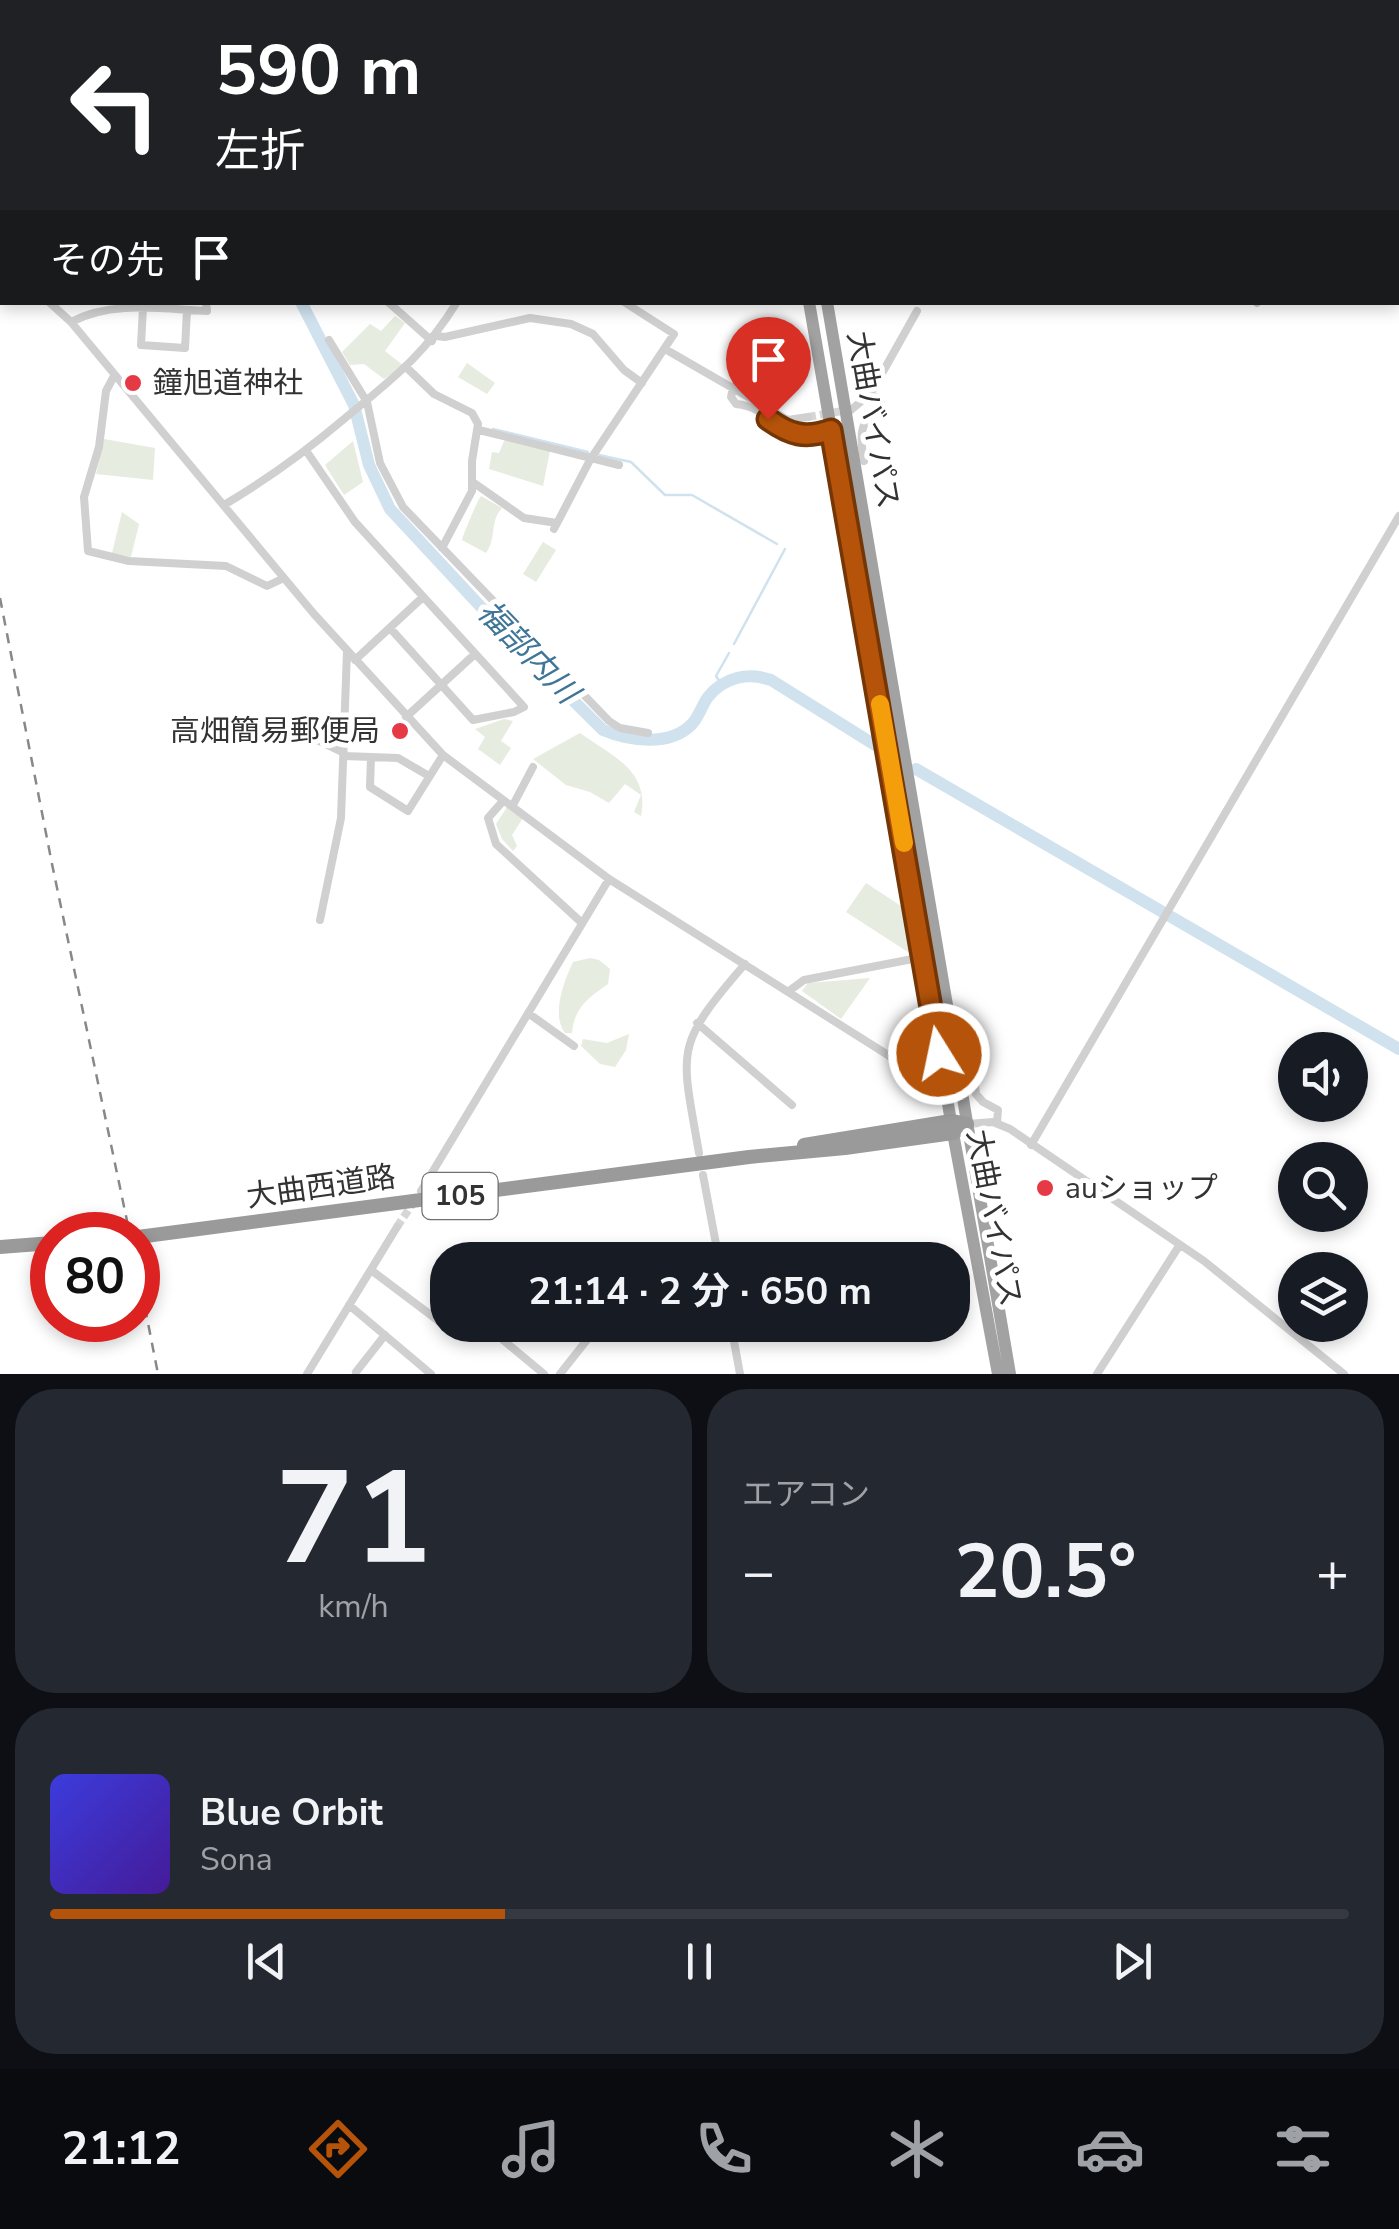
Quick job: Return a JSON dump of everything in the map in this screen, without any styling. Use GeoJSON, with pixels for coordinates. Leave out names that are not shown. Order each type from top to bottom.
{"type":"FeatureCollection","features":[{"type":"Feature","properties":{"kind":"highway","name":"大曲バイパス"},"geometry":{"type":"LineString","coordinates":[[810,305],[998,1374]]}},
{"type":"Feature","properties":{"kind":"highway","name":"大曲バイパス"},"geometry":{"type":"LineString","coordinates":[[828,305],[900,748],[1010,1374]]}},
{"type":"Feature","properties":{"kind":"highway","name":"大曲西道路"},"geometry":{"type":"LineString","coordinates":[[160,1235],[750,1157],[863,1134],[968,1124]]}},
{"type":"Feature","properties":{"kind":"highway"},"geometry":{"type":"LineString","coordinates":[[0,1247],[30,1245]]}},
{"type":"Feature","properties":{"kind":"street"},"geometry":{"type":"LineString","coordinates":[[52,305],[347,651],[443,755],[609,879],[918,1074]]}},
{"type":"Feature","properties":{"kind":"street"},"geometry":{"type":"LineString","coordinates":[[70,322],[100,310],[207,311],[206,305]]}},
{"type":"Feature","properties":{"kind":"street"},"geometry":{"type":"LineString","coordinates":[[392,305],[434,338],[530,318],[552,320],[593,334],[624,370],[642,382]]}},
{"type":"Feature","properties":{"kind":"street"},"geometry":{"type":"LineString","coordinates":[[224,505],[308,452],[364,404],[434,338],[455,305]]}},
{"type":"Feature","properties":{"kind":"street"},"geometry":{"type":"LineString","coordinates":[[474,484],[524,518],[555,526],[592,458],[674,334],[629,305]]}},
{"type":"Feature","properties":{"kind":"street"},"geometry":{"type":"LineString","coordinates":[[143,308],[142,344],[185,348],[187,310]]}},
{"type":"Feature","properties":{"kind":"street"},"geometry":{"type":"LineString","coordinates":[[851,410],[870,393],[917,311]]}},
{"type":"Feature","properties":{"kind":"street"},"geometry":{"type":"LineString","coordinates":[[329,340],[364,404],[390,487],[403,507],[609,721],[620,728],[648,733]]}},
{"type":"Feature","properties":{"kind":"street"},"geometry":{"type":"LineString","coordinates":[[665,349],[788,420],[808,416]]}},
{"type":"Feature","properties":{"kind":"street"},"geometry":{"type":"LineString","coordinates":[[406,366],[434,394],[472,413],[479,430],[472,461],[474,484],[442,548]]}},
{"type":"Feature","properties":{"kind":"street"},"geometry":{"type":"LineString","coordinates":[[114,376],[106,391],[100,447],[84,497],[88,551],[129,561],[226,566],[267,586],[284,578]]}},
{"type":"Feature","properties":{"kind":"street"},"geometry":{"type":"LineString","coordinates":[[733,387],[731,397],[736,404],[748,405],[788,433],[804,436],[831,430]]}},
{"type":"Feature","properties":{"kind":"street"},"geometry":{"type":"LineString","coordinates":[[855,457],[864,461],[861,431],[865,420],[880,408],[878,398],[870,393]]}},
{"type":"Feature","properties":{"kind":"street"},"geometry":{"type":"LineString","coordinates":[[479,430],[619,465]]}},
{"type":"Feature","properties":{"kind":"street"},"geometry":{"type":"LineString","coordinates":[[308,452],[355,522],[524,708],[473,720],[390,628]]}},
{"type":"Feature","properties":{"kind":"street"},"geometry":{"type":"LineString","coordinates":[[1030,1145],[1399,516]]}},
{"type":"Feature","properties":{"kind":"street"},"geometry":{"type":"LineString","coordinates":[[355,660],[423,597]]}},
{"type":"Feature","properties":{"kind":"street"},"geometry":{"type":"LineString","coordinates":[[320,920],[340,828],[347,651]]}},
{"type":"Feature","properties":{"kind":"street"},"geometry":{"type":"LineString","coordinates":[[406,717],[475,654]]}},
{"type":"Feature","properties":{"kind":"street"},"geometry":{"type":"LineString","coordinates":[[296,730],[344,755],[398,758],[429,776]]}},
{"type":"Feature","properties":{"kind":"street"},"geometry":{"type":"LineString","coordinates":[[370,757],[370,787],[408,812],[443,755]]}},
{"type":"Feature","properties":{"kind":"street"},"geometry":{"type":"LineString","coordinates":[[533,766],[508,803],[488,818],[496,844],[582,923]]}},
{"type":"Feature","properties":{"kind":"street"},"geometry":{"type":"LineString","coordinates":[[422,1190],[609,879]]}},
{"type":"Feature","properties":{"kind":"street"},"geometry":{"type":"LineString","coordinates":[[789,991],[804,980],[923,957]]}},
{"type":"Feature","properties":{"kind":"street"},"geometry":{"type":"LineString","coordinates":[[699,1153],[685,1072],[686,1051],[697,1022],[745,964]]}},
{"type":"Feature","properties":{"kind":"street"},"geometry":{"type":"LineString","coordinates":[[528,1013],[574,1046]]}},
{"type":"Feature","properties":{"kind":"street"},"geometry":{"type":"LineString","coordinates":[[697,1022],[792,1105]]}},
{"type":"Feature","properties":{"kind":"street"},"geometry":{"type":"LineString","coordinates":[[953,1036],[970,1042],[976,1094],[998,1110],[997,1122]]}},
{"type":"Feature","properties":{"kind":"street"},"geometry":{"type":"LineString","coordinates":[[968,1124],[997,1122],[1219,1272],[1344,1374]]}},
{"type":"Feature","properties":{"kind":"street"},"geometry":{"type":"LineString","coordinates":[[703,1175],[716,1242]]}},
{"type":"Feature","properties":{"kind":"street"},"geometry":{"type":"LineString","coordinates":[[311,1372],[397,1227]]}},
{"type":"Feature","properties":{"kind":"street"},"geometry":{"type":"LineString","coordinates":[[1097,1374],[1179,1246]]}},
{"type":"Feature","properties":{"kind":"street"},"geometry":{"type":"LineString","coordinates":[[371,1270],[444,1325],[497,1334],[544,1374]]}},
{"type":"Feature","properties":{"kind":"street"},"geometry":{"type":"LineString","coordinates":[[349,1304],[431,1374]]}},
{"type":"Feature","properties":{"kind":"street"},"geometry":{"type":"LineString","coordinates":[[356,1372],[385,1335]]}},
{"type":"Feature","properties":{"kind":"street"},"geometry":{"type":"LineString","coordinates":[[560,1374],[585,1342]]}},
{"type":"Feature","properties":{"kind":"street"},"geometry":{"type":"LineString","coordinates":[[734,1342],[740,1374]]}},
{"type":"Feature","properties":{"kind":"shaded area"},"geometry":{"type":"Polygon","coordinates":[[[395,316],[405,323],[385,351],[404,366],[384,379],[364,364],[350,365],[342,352],[370,324],[381,331],[395,316]]]}},
{"type":"Feature","properties":{"kind":"shaded area"},"geometry":{"type":"Polygon","coordinates":[[[467,363],[495,383],[487,394],[458,377],[467,363]]]}},
{"type":"Feature","properties":{"kind":"shaded area"},"geometry":{"type":"Polygon","coordinates":[[[104,439],[155,448],[153,480],[96,474],[104,439]]]}},
{"type":"Feature","properties":{"kind":"shaded area"},"geometry":{"type":"Polygon","coordinates":[[[505,439],[550,451],[543,486],[489,469],[492,452],[499,453],[505,439]]]}},
{"type":"Feature","properties":{"kind":"shaded area"},"geometry":{"type":"Polygon","coordinates":[[[353,441],[363,482],[344,495],[325,465],[353,441]]]}},
{"type":"Feature","properties":{"kind":"shaded area"},"geometry":{"type":"Polygon","coordinates":[[[481,496],[502,508],[486,553],[462,540],[481,496]]]}},
{"type":"Feature","properties":{"kind":"shaded area"},"geometry":{"type":"Polygon","coordinates":[[[122,512],[139,524],[131,557],[112,553],[122,512]]]}},
{"type":"Feature","properties":{"kind":"shaded area"},"geometry":{"type":"Polygon","coordinates":[[[543,542],[556,550],[536,582],[523,574],[543,542]]]}},
{"type":"Feature","properties":{"kind":"shaded area"},"geometry":{"type":"Polygon","coordinates":[[[504,719],[513,721],[501,741],[511,748],[500,765],[478,749],[485,737],[475,729],[504,719]]]}},
{"type":"Feature","properties":{"kind":"shaded area"},"geometry":{"type":"Polygon","coordinates":[[[580,733],[616,757],[634,776],[640,787],[642,800],[641,816],[634,812],[641,795],[625,784],[609,803],[566,785],[533,759],[580,733]]]}},
{"type":"Feature","properties":{"kind":"shaded area"},"geometry":{"type":"Polygon","coordinates":[[[507,807],[523,818],[512,835],[517,846],[513,851],[496,824],[507,807]]]}},
{"type":"Feature","properties":{"kind":"shaded area"},"geometry":{"type":"Polygon","coordinates":[[[866,883],[904,908],[911,954],[846,912],[866,883]]]}},
{"type":"Feature","properties":{"kind":"shaded area"},"geometry":{"type":"Polygon","coordinates":[[[590,958],[610,969],[608,984],[583,1004],[572,1033],[565,1033],[559,1008],[566,979],[573,962],[590,958]]]}},
{"type":"Feature","properties":{"kind":"shaded area"},"geometry":{"type":"Polygon","coordinates":[[[870,978],[841,1019],[802,991],[808,983],[870,978]]]}},
{"type":"Feature","properties":{"kind":"shaded area"},"geometry":{"type":"Polygon","coordinates":[[[629,1034],[626,1050],[615,1067],[600,1064],[581,1046],[583,1039],[607,1043],[629,1034]]]}},
{"type":"Feature","properties":{"kind":"waterway","name":"福部内川"},"geometry":{"type":"LineString","coordinates":[[303,305],[354,405],[369,465],[390,509],[507,635],[603,730],[637,739],[672,736],[692,724],[708,697],[721,685],[754,676],[771,680],[875,745]]}},
{"type":"Feature","properties":{"kind":"waterway"},"geometry":{"type":"LineString","coordinates":[[493,429],[588,452]]}},
{"type":"Feature","properties":{"kind":"waterway"},"geometry":{"type":"LineString","coordinates":[[599,455],[631,462],[665,495],[692,495],[777,544]]}},
{"type":"Feature","properties":{"kind":"waterway"},"geometry":{"type":"LineString","coordinates":[[734,644],[785,549]]}},
{"type":"Feature","properties":{"kind":"waterway"},"geometry":{"type":"LineString","coordinates":[[722,685],[716,676],[729,653]]}},
{"type":"Feature","properties":{"kind":"waterway","name":"福部内川"},"geometry":{"type":"LineString","coordinates":[[916,769],[1399,1049]]}},
{"type":"Feature","properties":{"kind":"tunnel"},"geometry":{"type":"LineString","coordinates":[[808,417],[848,410]]}},
{"type":"Feature","properties":{"kind":"tunnel"},"geometry":{"type":"LineString","coordinates":[[397,1227],[413,1203]]}},
{"type":"Feature","properties":{"kind":"railway"},"geometry":{"type":"LineString","coordinates":[[0,598],[125,1212]]}},
{"type":"Feature","properties":{"kind":"railway"},"geometry":{"type":"LineString","coordinates":[[152,1342],[158,1374]]}},
{"type":"Feature","properties":{"kind":"slow traffic"},"geometry":{"type":"LineString","coordinates":[[880,704],[904,843]]}},
{"type":"Feature","properties":{"kind":"place","name":"鐘旭道神社"},"geometry":{"type":"Point","coordinates":[133,383]}},
{"type":"Feature","properties":{"kind":"place","name":"高畑簡易郵便局"},"geometry":{"type":"Point","coordinates":[400,731]}},
{"type":"Feature","properties":{"kind":"place","name":"auショップ"},"geometry":{"type":"Point","coordinates":[1045,1188]}},
{"type":"Feature","properties":{"kind":"route"},"geometry":{"type":"LineString","coordinates":[[768,419],[788,433],[804,436],[831,430],[939,1054]]}}]}
